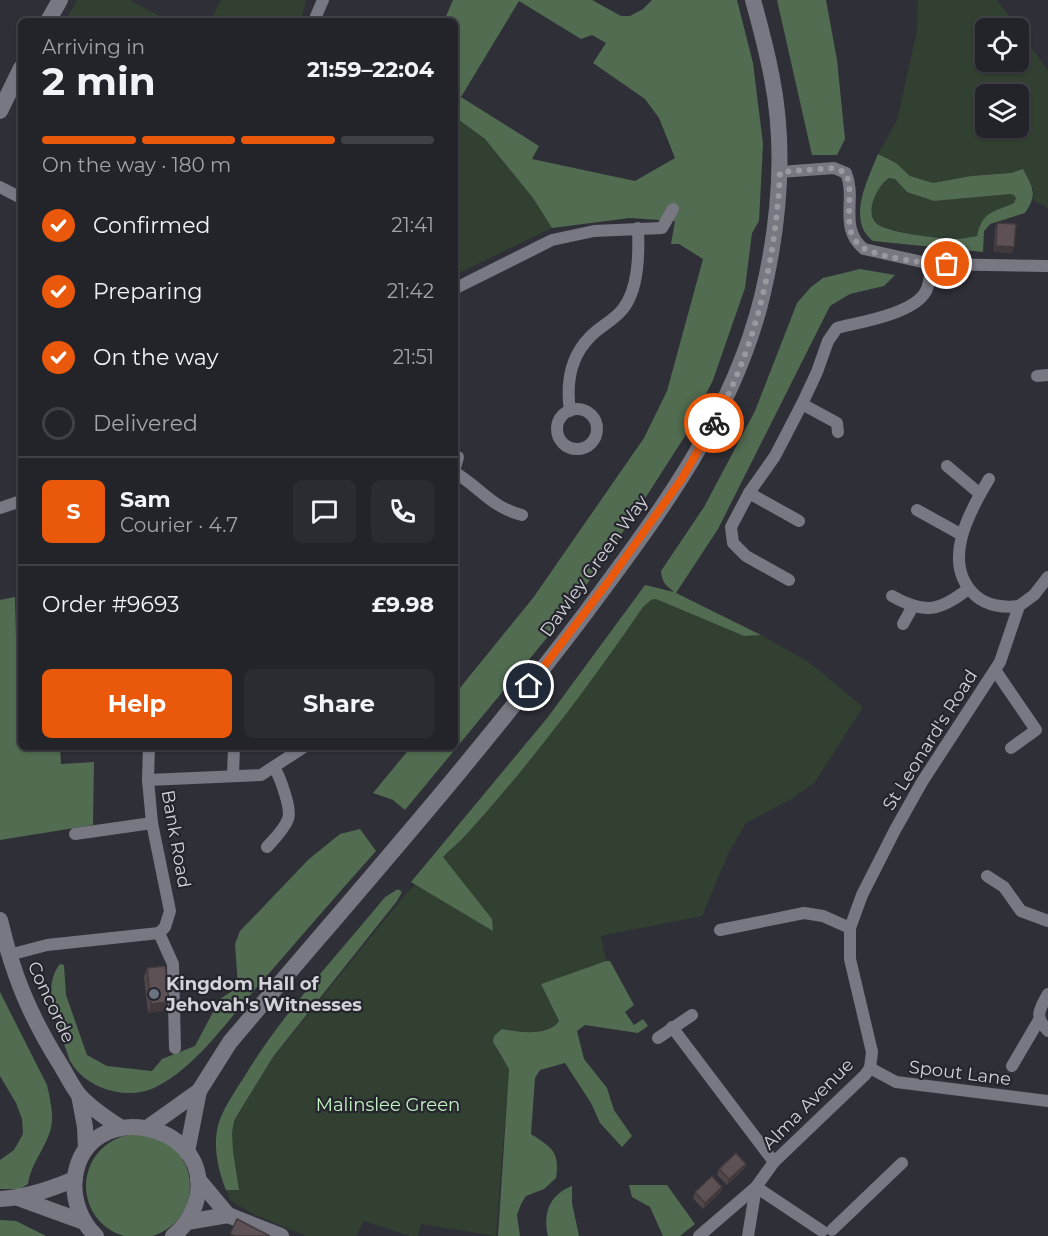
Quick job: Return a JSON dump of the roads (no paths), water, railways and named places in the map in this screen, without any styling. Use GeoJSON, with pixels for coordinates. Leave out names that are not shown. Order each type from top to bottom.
{"type":"FeatureCollection","features":[{"type":"Feature","properties":{"kind":"main road"},"geometry":{"type":"LineString","coordinates":[[50,18],[60,0]]}},
{"type":"Feature","properties":{"kind":"main road","name":"Dawley Green Way"},"geometry":{"type":"LineString","coordinates":[[188,1152],[199,1091],[230,1042],[472,757],[543,669],[681,480],[719,414],[738,372],[757,315],[776,223],[780,172],[773,79],[753,0]]}},
{"type":"Feature","properties":{"kind":"main road"},"geometry":{"type":"LineString","coordinates":[[0,111],[18,74]]}},
{"type":"Feature","properties":{"kind":"main road","name":"Concorde"},"geometry":{"type":"LineString","coordinates":[[0,920],[23,998],[37,1026],[79,1095],[102,1116],[120,1127]]}},
{"type":"Feature","properties":{"kind":"main road","name":"Dawley Green Way"},"geometry":{"type":"LineString","coordinates":[[147,1128],[199,1091]]}},
{"type":"Feature","properties":{"kind":"main road","name":"Concorde"},"geometry":{"type":"LineString","coordinates":[[79,1095],[86,1127],[86,1149]]}},
{"type":"Feature","properties":{"kind":"main road"},"geometry":{"type":"LineString","coordinates":[[96,1236],[84,1222],[77,1205],[75,1179],[77,1167],[86,1149],[103,1134],[120,1127],[147,1128],[171,1138],[188,1152],[194,1163],[198,1179],[196,1204],[187,1222],[173,1236]]}},
{"type":"Feature","properties":{"kind":"main road"},"geometry":{"type":"LineString","coordinates":[[0,1199],[18,1198],[75,1179]]}},
{"type":"Feature","properties":{"kind":"main road"},"geometry":{"type":"LineString","coordinates":[[198,1179],[228,1215],[281,1236]]}},
{"type":"Feature","properties":{"kind":"main road"},"geometry":{"type":"LineString","coordinates":[[18,1198],[84,1222]]}},
{"type":"Feature","properties":{"kind":"main road"},"geometry":{"type":"LineString","coordinates":[[187,1222],[228,1215]]}},
{"type":"Feature","properties":{"kind":"street"},"geometry":{"type":"LineString","coordinates":[[315,18],[323,0]]}},
{"type":"Feature","properties":{"kind":"street"},"geometry":{"type":"LineString","coordinates":[[780,172],[834,168],[846,173],[850,184],[850,230],[858,244],[864,249],[931,264],[1048,266]]}},
{"type":"Feature","properties":{"kind":"street"},"geometry":{"type":"LineString","coordinates":[[0,187],[18,196]]}},
{"type":"Feature","properties":{"kind":"street"},"geometry":{"type":"LineString","coordinates":[[458,287],[552,240],[594,231],[662,228],[673,209]]}},
{"type":"Feature","properties":{"kind":"street"},"geometry":{"type":"LineString","coordinates":[[570,411],[567,395],[569,375],[575,358],[590,336],[623,309],[630,297],[637,270],[639,228]]}},
{"type":"Feature","properties":{"kind":"street"},"geometry":{"type":"LineString","coordinates":[[789,580],[746,556],[733,543],[731,526],[775,456],[817,372],[828,342],[837,328],[910,307],[920,300],[927,290],[931,264]]}},
{"type":"Feature","properties":{"kind":"street"},"geometry":{"type":"LineString","coordinates":[[802,404],[837,423],[837,432]]}},
{"type":"Feature","properties":{"kind":"street"},"geometry":{"type":"LineString","coordinates":[[947,466],[980,494]]}},
{"type":"Feature","properties":{"kind":"street"},"geometry":{"type":"LineString","coordinates":[[458,474],[506,511],[522,514]]}},
{"type":"Feature","properties":{"kind":"street"},"geometry":{"type":"LineString","coordinates":[[989,479],[966,522],[962,535],[959,569],[963,582],[981,601],[1007,608],[1019,606]]}},
{"type":"Feature","properties":{"kind":"street"},"geometry":{"type":"LineString","coordinates":[[749,494],[799,521]]}},
{"type":"Feature","properties":{"kind":"street"},"geometry":{"type":"LineString","coordinates":[[0,508],[18,502]]}},
{"type":"Feature","properties":{"kind":"street"},"geometry":{"type":"LineString","coordinates":[[918,510],[962,535]]}},
{"type":"Feature","properties":{"kind":"street","name":"St Leonard's Road"},"geometry":{"type":"LineString","coordinates":[[850,928],[862,895],[922,782],[1000,662],[1019,606],[1034,595],[1048,577]]}},
{"type":"Feature","properties":{"kind":"street"},"geometry":{"type":"LineString","coordinates":[[892,596],[924,609],[940,608],[968,589]]}},
{"type":"Feature","properties":{"kind":"street"},"geometry":{"type":"LineString","coordinates":[[903,624],[913,606]]}},
{"type":"Feature","properties":{"kind":"street"},"geometry":{"type":"LineString","coordinates":[[995,670],[1041,727],[1011,748]]}},
{"type":"Feature","properties":{"kind":"street","name":"Bank Road"},"geometry":{"type":"LineString","coordinates":[[149,750],[148,780],[152,823],[170,910],[165,927],[159,933]]}},
{"type":"Feature","properties":{"kind":"street"},"geometry":{"type":"LineString","coordinates":[[233,776],[234,750]]}},
{"type":"Feature","properties":{"kind":"street"},"geometry":{"type":"LineString","coordinates":[[148,780],[261,775],[300,750]]}},
{"type":"Feature","properties":{"kind":"street"},"geometry":{"type":"LineString","coordinates":[[267,847],[280,833],[289,814],[283,786],[274,767]]}},
{"type":"Feature","properties":{"kind":"street"},"geometry":{"type":"LineString","coordinates":[[75,834],[152,823]]}},
{"type":"Feature","properties":{"kind":"street"},"geometry":{"type":"LineString","coordinates":[[987,876],[1004,887],[1021,911],[1048,921]]}},
{"type":"Feature","properties":{"kind":"street"},"geometry":{"type":"LineString","coordinates":[[720,930],[804,913],[823,916],[850,928]]}},
{"type":"Feature","properties":{"kind":"street","name":"Alma Avenue"},"geometry":{"type":"LineString","coordinates":[[699,1236],[756,1187],[774,1162],[862,1079],[870,1068],[872,1052],[850,959],[850,928]]}},
{"type":"Feature","properties":{"kind":"street"},"geometry":{"type":"LineString","coordinates":[[9,955],[47,945],[159,933],[173,964],[175,1048]]}},
{"type":"Feature","properties":{"kind":"street"},"geometry":{"type":"LineString","coordinates":[[1048,994],[1038,1013],[1039,1020],[1048,1031]]}},
{"type":"Feature","properties":{"kind":"street"},"geometry":{"type":"LineString","coordinates":[[658,1038],[692,1015]]}},
{"type":"Feature","properties":{"kind":"street"},"geometry":{"type":"LineString","coordinates":[[1012,1066],[1039,1020]]}},
{"type":"Feature","properties":{"kind":"street"},"geometry":{"type":"LineString","coordinates":[[672,1027],[774,1162]]}},
{"type":"Feature","properties":{"kind":"street","name":"Spout Lane"},"geometry":{"type":"LineString","coordinates":[[870,1068],[896,1082],[1048,1101]]}},
{"type":"Feature","properties":{"kind":"street"},"geometry":{"type":"LineString","coordinates":[[756,1187],[827,1233],[902,1163]]}},
{"type":"Feature","properties":{"kind":"street","name":"Alma Avenue"},"geometry":{"type":"LineString","coordinates":[[748,1236],[756,1187]]}},
{"type":"Feature","properties":{"kind":"place","name":"Kingdom Hall of Jehovah's Witnesses"},"geometry":{"type":"Point","coordinates":[154,994]}},
{"type":"Feature","properties":{"kind":"park label","name":"Malinslee Green"},"geometry":{"type":"Point","coordinates":[388,1105]}}]}
